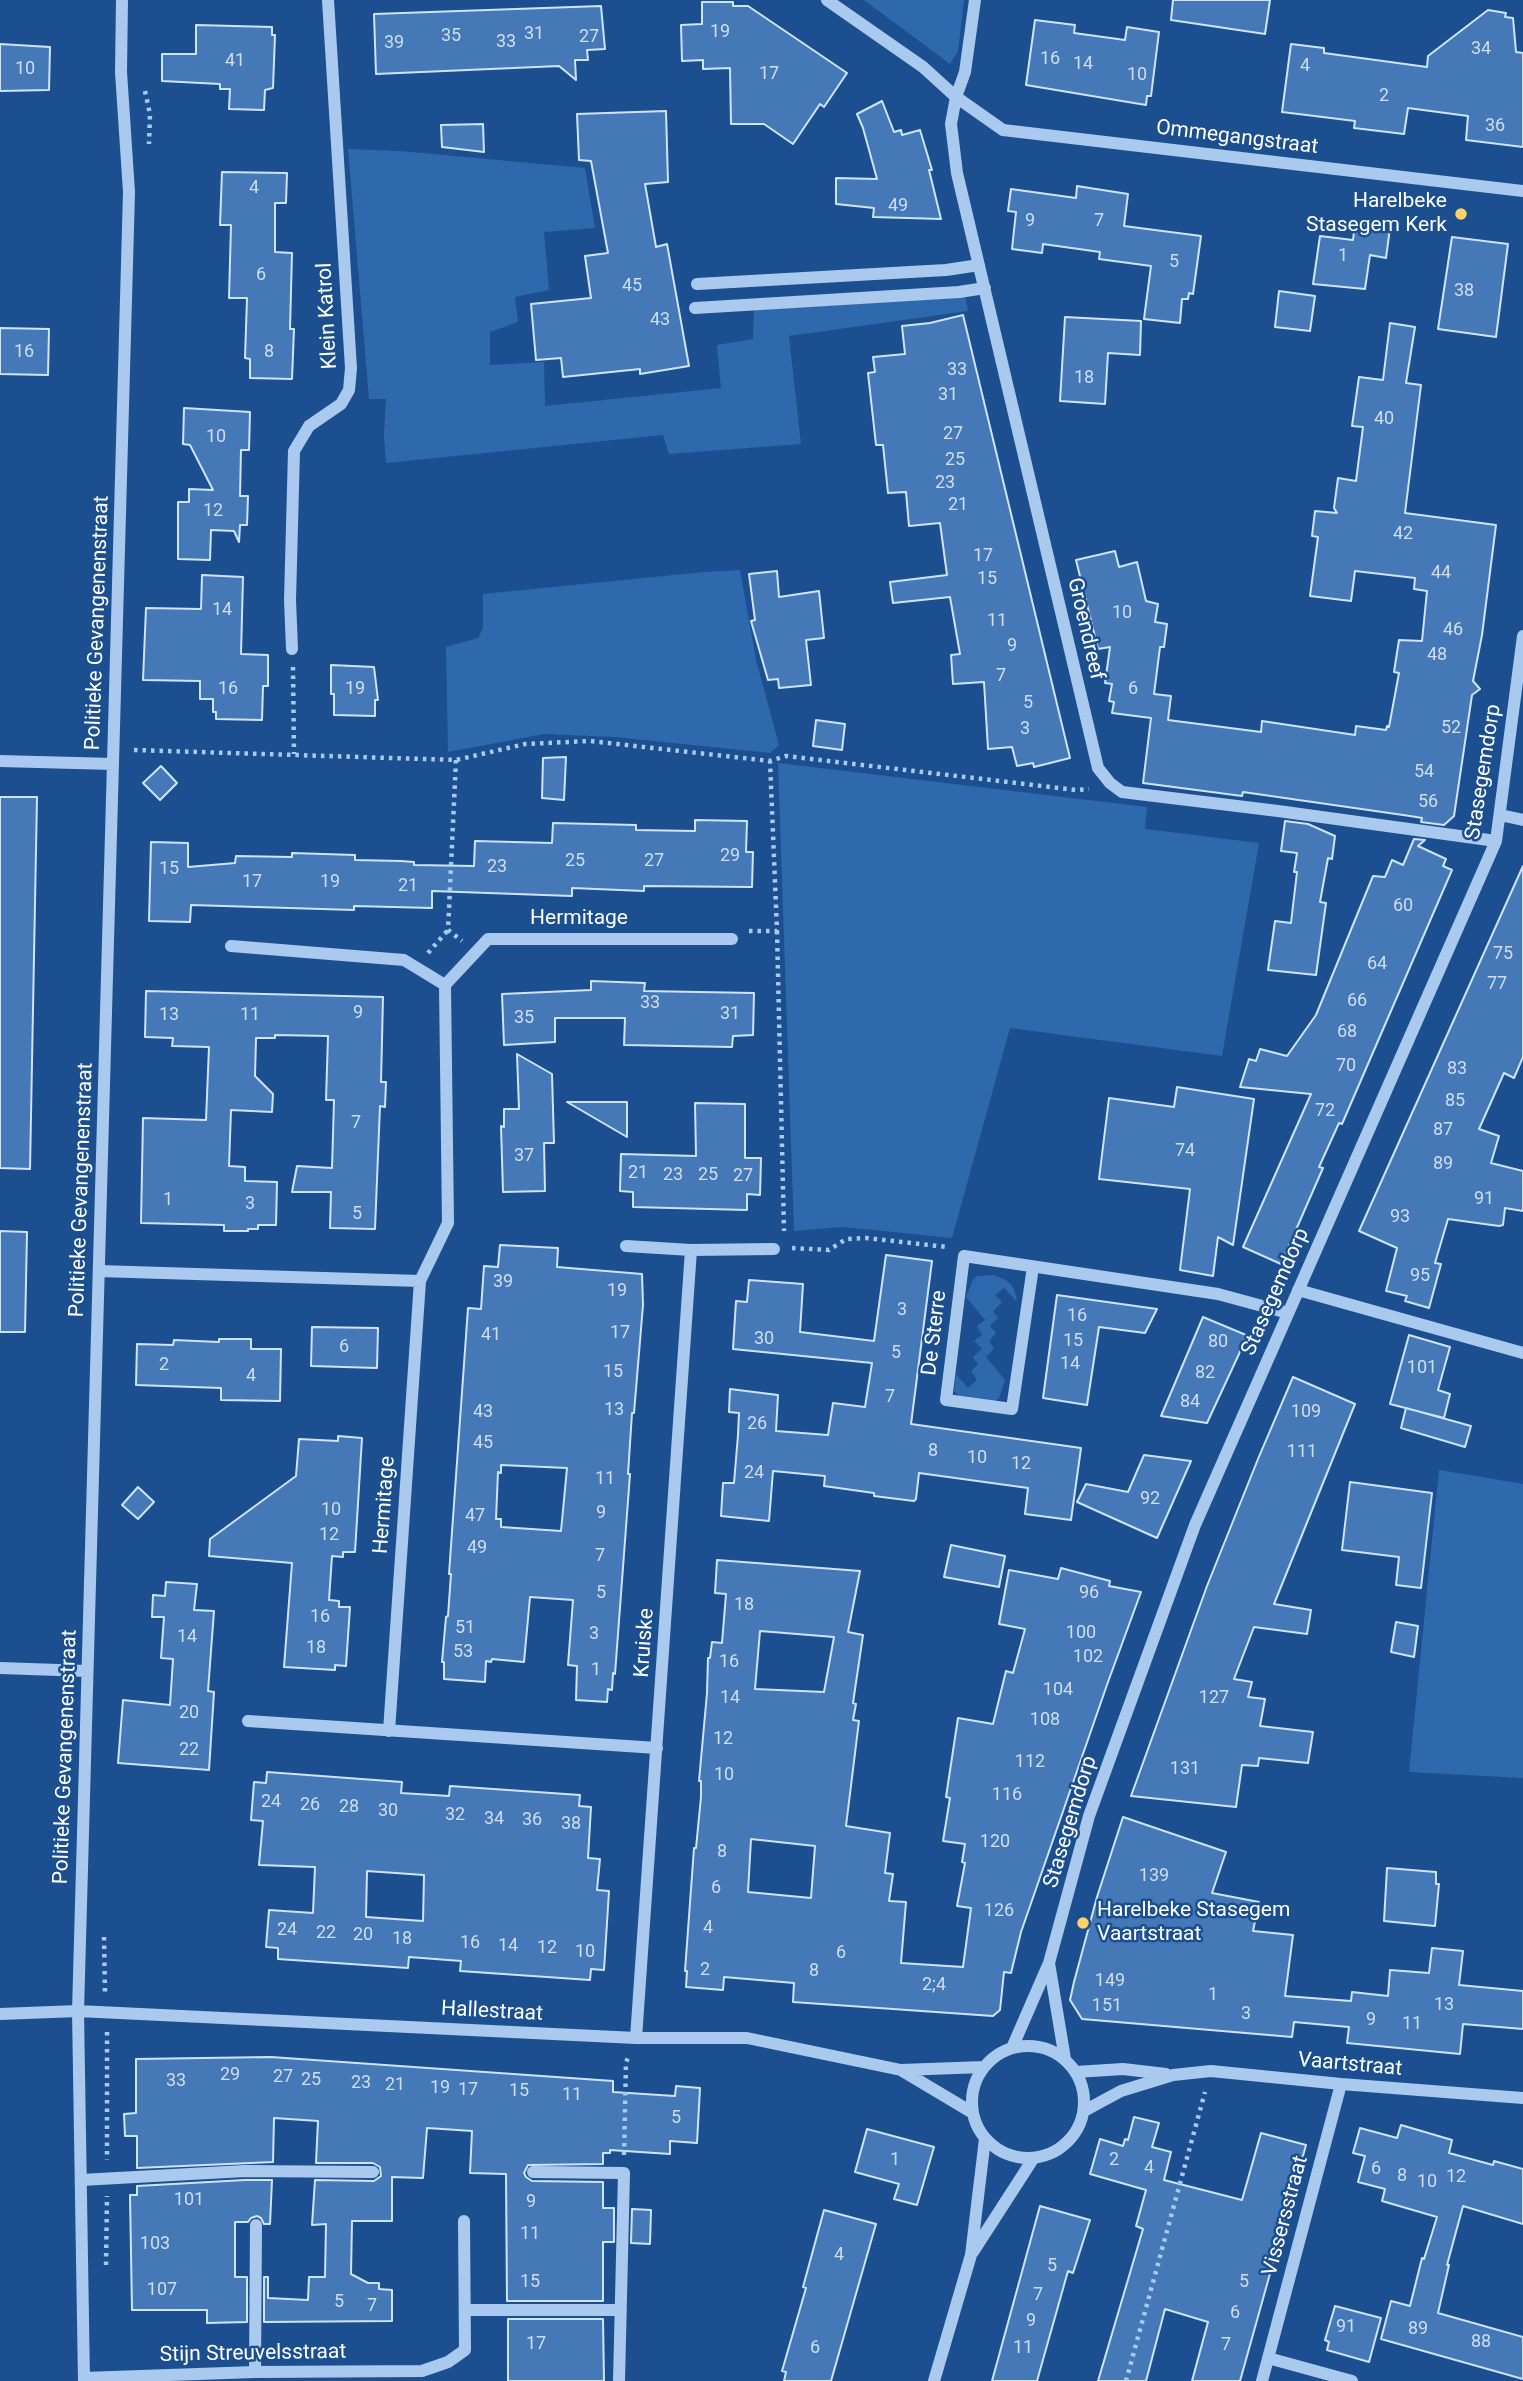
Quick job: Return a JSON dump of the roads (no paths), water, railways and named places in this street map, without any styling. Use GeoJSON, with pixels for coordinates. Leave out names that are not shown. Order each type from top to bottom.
{"type":"FeatureCollection","features":[{"type":"Feature","properties":{"kind":"street","name":"Politieke Gevangenenstraat"},"geometry":{"type":"LineString","coordinates":[[84,2380],[78,2011],[129,192],[121,72],[122,0]]}},
{"type":"Feature","properties":{"kind":"street","name":"Klein Katrol"},"geometry":{"type":"LineString","coordinates":[[292,649],[290,600],[294,451],[309,426],[341,404],[349,390],[351,368],[328,0]]}},
{"type":"Feature","properties":{"kind":"street","name":"Ommegangstraat"},"geometry":{"type":"LineString","coordinates":[[827,0],[923,67],[956,97],[1003,130],[1523,191]]}},
{"type":"Feature","properties":{"kind":"street"},"geometry":{"type":"LineString","coordinates":[[956,97],[965,72],[975,0]]}},
{"type":"Feature","properties":{"kind":"street","name":"Groendreef"},"geometry":{"type":"LineString","coordinates":[[956,97],[951,124],[956,160],[1098,768],[1110,783],[1122,792],[1279,810],[1496,841]]}},
{"type":"Feature","properties":{"kind":"street"},"geometry":{"type":"LineString","coordinates":[[697,284],[946,270],[979,265]]}},
{"type":"Feature","properties":{"kind":"street"},"geometry":{"type":"LineString","coordinates":[[695,308],[959,292],[985,288]]}},
{"type":"Feature","properties":{"kind":"street","name":"Stasegemdorp"},"geometry":{"type":"LineString","coordinates":[[1012,2048],[1049,1963],[1089,1816],[1195,1525],[1496,841],[1523,636]]}},
{"type":"Feature","properties":{"kind":"street"},"geometry":{"type":"LineString","coordinates":[[0,761],[113,764]]}},
{"type":"Feature","properties":{"kind":"street"},"geometry":{"type":"LineString","coordinates":[[1500,815],[1523,820]]}},
{"type":"Feature","properties":{"kind":"street","name":"Hermitage"},"geometry":{"type":"LineString","coordinates":[[390,1731],[419,1281],[448,1223],[445,985],[488,939],[732,939]]}},
{"type":"Feature","properties":{"kind":"street"},"geometry":{"type":"LineString","coordinates":[[231,946],[404,960],[445,985]]}},
{"type":"Feature","properties":{"kind":"street"},"geometry":{"type":"LineString","coordinates":[[626,1246],[691,1250],[779,1249]]}},
{"type":"Feature","properties":{"kind":"street","name":"Kruiske"},"geometry":{"type":"LineString","coordinates":[[636,2038],[691,1250]]}},
{"type":"Feature","properties":{"kind":"street","name":"De Sterre"},"geometry":{"type":"LineString","coordinates":[[964,1256],[1033,1267],[1012,1409],[946,1399],[964,1256]]}},
{"type":"Feature","properties":{"kind":"street"},"geometry":{"type":"LineString","coordinates":[[1033,1267],[1218,1294],[1288,1314]]}},
{"type":"Feature","properties":{"kind":"street"},"geometry":{"type":"LineString","coordinates":[[99,1271],[419,1281]]}},
{"type":"Feature","properties":{"kind":"street"},"geometry":{"type":"LineString","coordinates":[[1298,1290],[1523,1353]]}},
{"type":"Feature","properties":{"kind":"street"},"geometry":{"type":"LineString","coordinates":[[0,1668],[87,1671]]}},
{"type":"Feature","properties":{"kind":"street"},"geometry":{"type":"LineString","coordinates":[[248,1721],[657,1748]]}},
{"type":"Feature","properties":{"kind":"street","name":"Stasegemdorp"},"geometry":{"type":"LineString","coordinates":[[1049,1963],[1065,2059]]}},
{"type":"Feature","properties":{"kind":"street","name":"Hallestraat"},"geometry":{"type":"LineString","coordinates":[[0,2014],[78,2011],[636,2038],[747,2039],[901,2070],[984,2067]]}},
{"type":"Feature","properties":{"kind":"street"},"geometry":{"type":"LineString","coordinates":[[1030,2046],[1049,2050],[1065,2059],[1076,2072],[1084,2098],[1084,2111],[1078,2129],[1067,2144],[1051,2154],[1033,2159],[1015,2157],[999,2151],[985,2139],[973,2113],[974,2089],[984,2067],[996,2056],[1012,2048],[1030,2046]]}},
{"type":"Feature","properties":{"kind":"street","name":"Vaartstraat"},"geometry":{"type":"LineString","coordinates":[[1076,2072],[1123,2069],[1173,2075]]}},
{"type":"Feature","properties":{"kind":"street","name":"Hallestraat"},"geometry":{"type":"LineString","coordinates":[[901,2070],[973,2113]]}},
{"type":"Feature","properties":{"kind":"street","name":"Vaartstraat"},"geometry":{"type":"LineString","coordinates":[[1084,2111],[1121,2091],[1173,2075],[1210,2071],[1523,2098]]}},
{"type":"Feature","properties":{"kind":"street","name":"Vissersstraat"},"geometry":{"type":"LineString","coordinates":[[1262,2381],[1341,2084]]}},
{"type":"Feature","properties":{"kind":"street"},"geometry":{"type":"LineString","coordinates":[[934,2381],[971,2255],[985,2139]]}},
{"type":"Feature","properties":{"kind":"street"},"geometry":{"type":"LineString","coordinates":[[971,2255],[1033,2159]]}},
{"type":"Feature","properties":{"kind":"street"},"geometry":{"type":"LineString","coordinates":[[80,2180],[245,2171],[373,2172]]}},
{"type":"Feature","properties":{"kind":"street"},"geometry":{"type":"LineString","coordinates":[[533,2172],[624,2173],[619,2381]]}},
{"type":"Feature","properties":{"kind":"street","name":"Stijn Streuvelsstraat"},"geometry":{"type":"LineString","coordinates":[[84,2380],[255,2372],[422,2376],[465,2350],[464,2221]]}},
{"type":"Feature","properties":{"kind":"street"},"geometry":{"type":"LineString","coordinates":[[255,2372],[256,2225]]}},
{"type":"Feature","properties":{"kind":"street"},"geometry":{"type":"LineString","coordinates":[[465,2310],[619,2311]]}},
{"type":"Feature","properties":{"kind":"street"},"geometry":{"type":"LineString","coordinates":[[1268,2358],[1352,2381]]}},
{"type":"Feature","properties":{"kind":"place","name":"Harelbeke Stasegem Kerk"},"geometry":{"type":"Point","coordinates":[1461,214]}},
{"type":"Feature","properties":{"kind":"place","name":"Harelbeke Stasegem Vaartstraat"},"geometry":{"type":"Point","coordinates":[1083,1923]}}]}
